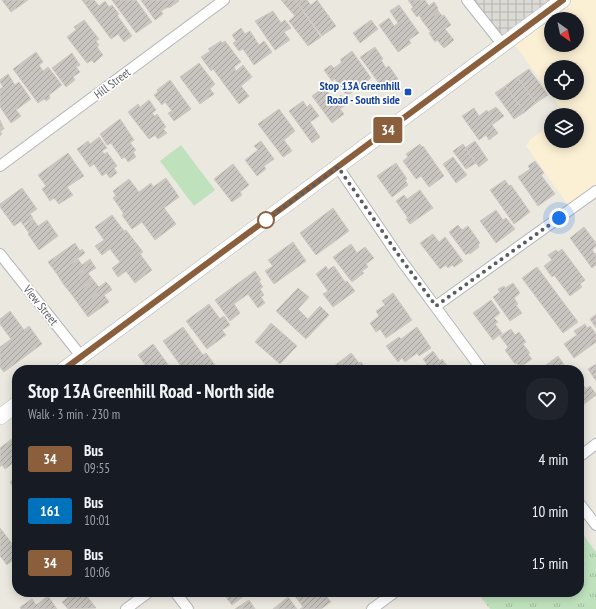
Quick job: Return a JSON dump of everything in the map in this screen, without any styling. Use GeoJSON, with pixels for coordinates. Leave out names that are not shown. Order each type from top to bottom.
{"type":"FeatureCollection","features":[{"type":"Feature","properties":{"kind":"main road"},"geometry":{"type":"LineString","coordinates":[[69,365],[563,0]]}},
{"type":"Feature","properties":{"kind":"main road"},"geometry":{"type":"LineString","coordinates":[[0,417],[12,408]]}},
{"type":"Feature","properties":{"kind":"street","name":"Hill Street"},"geometry":{"type":"LineString","coordinates":[[0,166],[224,0]]}},
{"type":"Feature","properties":{"kind":"street"},"geometry":{"type":"LineString","coordinates":[[467,0],[502,44]]}},
{"type":"Feature","properties":{"kind":"street"},"geometry":{"type":"LineString","coordinates":[[338,167],[402,260],[478,365]]}},
{"type":"Feature","properties":{"kind":"street"},"geometry":{"type":"LineString","coordinates":[[436,306],[596,191]]}},
{"type":"Feature","properties":{"kind":"street","name":"View Street"},"geometry":{"type":"LineString","coordinates":[[0,254],[81,356]]}},
{"type":"Feature","properties":{"kind":"street"},"geometry":{"type":"LineString","coordinates":[[584,453],[596,444]]}},
{"type":"Feature","properties":{"kind":"street"},"geometry":{"type":"LineString","coordinates":[[584,509],[596,525]]}},
{"type":"Feature","properties":{"kind":"street"},"geometry":{"type":"LineString","coordinates":[[126,609],[142,597]]}},
{"type":"Feature","properties":{"kind":"street"},"geometry":{"type":"LineString","coordinates":[[179,597],[188,609]]}},
{"type":"Feature","properties":{"kind":"street"},"geometry":{"type":"LineString","coordinates":[[372,609],[388,597]]}},
{"type":"Feature","properties":{"kind":"shaded area"},"geometry":{"type":"Polygon","coordinates":[[[467,0],[563,0],[546,12],[544,12],[544,14],[502,44],[467,0]]]}},
{"type":"Feature","properties":{"kind":"shaded area"},"geometry":{"type":"Polygon","coordinates":[[[563,0],[596,0],[596,191],[571,209],[526,146],[530,140],[544,129],[544,148],[584,148],[584,108],[561,108],[555,100],[584,100],[584,60],[544,60],[544,85],[510,38],[544,14],[544,52],[584,52],[584,12],[546,12],[563,0]]]}},
{"type":"Feature","properties":{"kind":"green space"},"geometry":{"type":"Polygon","coordinates":[[[181,145],[215,190],[194,206],[160,161],[181,145]]]}},
{"type":"Feature","properties":{"kind":"green space"},"geometry":{"type":"Polygon","coordinates":[[[584,536],[596,552],[596,609],[490,609],[481,597],[584,597],[584,536]]]}},
{"type":"Feature","properties":{"kind":"building"},"geometry":{"type":"Polygon","coordinates":[[[2,0],[28,0],[11,12],[2,0]]]}},
{"type":"Feature","properties":{"kind":"building"},"geometry":{"type":"Polygon","coordinates":[[[82,0],[94,0],[99,6],[105,1],[109,7],[112,5],[119,14],[117,15],[132,36],[124,42],[118,34],[111,39],[82,0]]]}},
{"type":"Feature","properties":{"kind":"building"},"geometry":{"type":"Polygon","coordinates":[[[112,0],[136,0],[152,22],[136,33],[112,0]]]}},
{"type":"Feature","properties":{"kind":"building"},"geometry":{"type":"Polygon","coordinates":[[[141,0],[179,1],[169,8],[168,7],[161,11],[163,14],[155,20],[141,0]]]}},
{"type":"Feature","properties":{"kind":"building"},"geometry":{"type":"Polygon","coordinates":[[[281,0],[295,0],[321,37],[308,46],[289,21],[295,16],[281,0]]]}},
{"type":"Feature","properties":{"kind":"building"},"geometry":{"type":"Polygon","coordinates":[[[295,0],[307,0],[311,5],[317,0],[336,26],[322,36],[295,0]]]}},
{"type":"Feature","properties":{"kind":"building"},"geometry":{"type":"Polygon","coordinates":[[[408,0],[425,0],[429,6],[434,2],[439,12],[423,22],[419,15],[417,17],[411,9],[413,7],[408,0]]]}},
{"type":"Feature","properties":{"kind":"building"},"geometry":{"type":"Polygon","coordinates":[[[399,5],[419,33],[409,40],[411,43],[398,52],[379,25],[389,18],[394,26],[398,23],[390,11],[399,5]]]}},
{"type":"Feature","properties":{"kind":"building"},"geometry":{"type":"Polygon","coordinates":[[[273,11],[281,23],[285,20],[291,28],[284,32],[290,40],[275,50],[255,21],[273,11]]]}},
{"type":"Feature","properties":{"kind":"building"},"geometry":{"type":"Polygon","coordinates":[[[439,12],[442,16],[444,15],[451,25],[445,29],[454,40],[444,48],[437,40],[435,42],[429,33],[431,32],[423,22],[439,12]]]}},
{"type":"Feature","properties":{"kind":"building"},"geometry":{"type":"Polygon","coordinates":[[[84,20],[99,39],[96,41],[99,45],[97,47],[103,55],[94,63],[92,60],[87,63],[67,37],[76,30],[74,27],[84,20]]]}},
{"type":"Feature","properties":{"kind":"building"},"geometry":{"type":"Polygon","coordinates":[[[371,20],[378,29],[360,43],[353,33],[371,20]]]}},
{"type":"Feature","properties":{"kind":"building"},"geometry":{"type":"Polygon","coordinates":[[[241,28],[245,34],[250,31],[259,45],[264,41],[272,52],[254,65],[243,49],[239,51],[233,43],[236,41],[232,35],[241,28]]]}},
{"type":"Feature","properties":{"kind":"building"},"geometry":{"type":"Polygon","coordinates":[[[221,41],[222,43],[225,41],[241,62],[234,67],[236,71],[243,65],[252,77],[241,86],[249,96],[239,104],[213,69],[211,71],[201,57],[210,51],[208,49],[221,41]]]}},
{"type":"Feature","properties":{"kind":"building"},"geometry":{"type":"Polygon","coordinates":[[[375,47],[383,59],[381,60],[386,68],[389,66],[398,79],[384,90],[360,57],[375,47]]]}},
{"type":"Feature","properties":{"kind":"building"},"geometry":{"type":"Polygon","coordinates":[[[352,51],[371,78],[347,96],[335,79],[332,81],[324,70],[331,65],[334,68],[342,62],[340,60],[352,51]]]}},
{"type":"Feature","properties":{"kind":"building"},"geometry":{"type":"Polygon","coordinates":[[[36,52],[43,62],[39,65],[43,71],[48,67],[62,85],[49,95],[50,98],[46,101],[44,99],[38,103],[13,69],[36,52]]]}},
{"type":"Feature","properties":{"kind":"building"},"geometry":{"type":"Polygon","coordinates":[[[72,53],[80,65],[76,67],[80,72],[73,77],[75,80],[66,87],[52,68],[72,53]]]}},
{"type":"Feature","properties":{"kind":"building"},"geometry":{"type":"Polygon","coordinates":[[[199,63],[215,84],[210,89],[214,94],[200,104],[180,77],[199,63]]]}},
{"type":"Feature","properties":{"kind":"building"},"geometry":{"type":"Polygon","coordinates":[[[529,69],[544,90],[544,98],[536,103],[517,77],[529,69]]]}},
{"type":"Feature","properties":{"kind":"building"},"geometry":{"type":"Polygon","coordinates":[[[8,74],[15,85],[19,82],[31,99],[16,110],[21,116],[11,123],[0,107],[0,89],[3,87],[0,80],[8,74]]]}},
{"type":"Feature","properties":{"kind":"building"},"geometry":{"type":"Polygon","coordinates":[[[517,77],[536,103],[525,112],[505,86],[517,77]]]}},
{"type":"Feature","properties":{"kind":"building"},"geometry":{"type":"Polygon","coordinates":[[[170,80],[191,109],[174,121],[168,113],[172,111],[165,102],[162,105],[154,95],[158,92],[157,90],[170,80]]]}},
{"type":"Feature","properties":{"kind":"building"},"geometry":{"type":"Polygon","coordinates":[[[505,86],[525,112],[514,119],[495,93],[505,86]]]}},
{"type":"Feature","properties":{"kind":"building"},"geometry":{"type":"Polygon","coordinates":[[[324,87],[334,101],[341,95],[347,104],[340,109],[344,114],[332,123],[312,96],[324,87]]]}},
{"type":"Feature","properties":{"kind":"building"},"geometry":{"type":"Polygon","coordinates":[[[149,100],[156,110],[152,113],[155,116],[157,114],[166,127],[163,129],[167,133],[158,139],[155,135],[149,139],[128,112],[138,104],[140,107],[149,100]]]}},
{"type":"Feature","properties":{"kind":"building"},"geometry":{"type":"Polygon","coordinates":[[[303,101],[307,107],[310,104],[319,116],[310,122],[320,137],[312,143],[289,111],[303,101]]]}},
{"type":"Feature","properties":{"kind":"building"},"geometry":{"type":"Polygon","coordinates":[[[496,107],[504,116],[492,125],[498,133],[489,140],[486,135],[479,140],[462,116],[474,108],[479,116],[487,110],[488,112],[496,107]]]}},
{"type":"Feature","properties":{"kind":"building"},"geometry":{"type":"Polygon","coordinates":[[[279,109],[295,131],[284,140],[292,151],[283,157],[258,124],[279,109]]]}},
{"type":"Feature","properties":{"kind":"building"},"geometry":{"type":"Polygon","coordinates":[[[120,119],[134,140],[130,143],[136,150],[133,152],[136,157],[128,162],[125,157],[122,159],[111,143],[107,145],[100,134],[120,119]]]}},
{"type":"Feature","properties":{"kind":"building"},"geometry":{"type":"Polygon","coordinates":[[[0,120],[4,129],[0,131],[0,120]]]}},
{"type":"Feature","properties":{"kind":"building"},"geometry":{"type":"Polygon","coordinates":[[[99,137],[107,148],[102,151],[104,154],[107,152],[117,166],[114,168],[117,173],[110,178],[106,173],[102,176],[94,164],[90,167],[77,149],[88,141],[90,144],[99,137]]]}},
{"type":"Feature","properties":{"kind":"building"},"geometry":{"type":"Polygon","coordinates":[[[261,141],[274,159],[264,166],[266,169],[257,176],[245,160],[258,150],[254,146],[261,141]]]}},
{"type":"Feature","properties":{"kind":"building"},"geometry":{"type":"Polygon","coordinates":[[[475,141],[488,160],[479,167],[465,148],[475,141]]]}},
{"type":"Feature","properties":{"kind":"building"},"geometry":{"type":"Polygon","coordinates":[[[420,144],[444,176],[429,187],[421,176],[416,179],[403,161],[408,157],[406,154],[420,144]]]}},
{"type":"Feature","properties":{"kind":"building"},"geometry":{"type":"Polygon","coordinates":[[[463,144],[476,163],[466,169],[453,151],[463,144]]]}},
{"type":"Feature","properties":{"kind":"building"},"geometry":{"type":"Polygon","coordinates":[[[68,153],[84,176],[67,187],[73,195],[59,204],[54,198],[50,201],[42,189],[46,186],[38,175],[68,153]]]}},
{"type":"Feature","properties":{"kind":"building"},"geometry":{"type":"Polygon","coordinates":[[[453,157],[467,175],[456,183],[443,164],[453,157]]]}},
{"type":"Feature","properties":{"kind":"building"},"geometry":{"type":"Polygon","coordinates":[[[535,161],[544,173],[541,175],[555,194],[538,206],[518,177],[530,169],[528,166],[535,161]]]}},
{"type":"Feature","properties":{"kind":"building"},"geometry":{"type":"Polygon","coordinates":[[[396,163],[407,179],[405,180],[408,185],[392,197],[377,176],[396,163]]]}},
{"type":"Feature","properties":{"kind":"building"},"geometry":{"type":"Polygon","coordinates":[[[233,164],[249,185],[240,192],[242,195],[232,202],[214,179],[233,164]]]}},
{"type":"Feature","properties":{"kind":"building"},"geometry":{"type":"Polygon","coordinates":[[[166,178],[179,197],[164,208],[176,224],[155,240],[142,222],[132,229],[122,215],[124,214],[113,198],[116,196],[113,191],[129,179],[139,192],[151,183],[153,187],[166,178]]]}},
{"type":"Feature","properties":{"kind":"building"},"geometry":{"type":"Polygon","coordinates":[[[505,180],[509,186],[511,185],[530,212],[514,224],[490,190],[505,180]]]}},
{"type":"Feature","properties":{"kind":"building"},"geometry":{"type":"Polygon","coordinates":[[[22,188],[37,209],[30,214],[33,218],[23,225],[21,221],[14,226],[0,207],[0,204],[22,188]]]}},
{"type":"Feature","properties":{"kind":"building"},"geometry":{"type":"Polygon","coordinates":[[[420,190],[433,208],[410,224],[406,219],[408,218],[396,201],[404,195],[407,199],[420,190]]]}},
{"type":"Feature","properties":{"kind":"building"},"geometry":{"type":"Polygon","coordinates":[[[333,208],[349,231],[316,255],[300,233],[333,208]]]}},
{"type":"Feature","properties":{"kind":"building"},"geometry":{"type":"Polygon","coordinates":[[[496,210],[503,220],[506,218],[515,229],[496,243],[480,221],[496,210]]]}},
{"type":"Feature","properties":{"kind":"building"},"geometry":{"type":"Polygon","coordinates":[[[112,215],[143,252],[140,254],[152,270],[135,283],[126,271],[118,277],[112,268],[120,262],[110,249],[102,255],[95,246],[104,240],[95,227],[112,215]]]}},
{"type":"Feature","properties":{"kind":"building"},"geometry":{"type":"Polygon","coordinates":[[[33,219],[38,226],[47,220],[58,236],[39,250],[24,226],[33,219]]]}},
{"type":"Feature","properties":{"kind":"building"},"geometry":{"type":"Polygon","coordinates":[[[458,225],[462,230],[468,226],[480,243],[478,245],[479,247],[470,254],[468,253],[466,255],[449,232],[458,225]]]}},
{"type":"Feature","properties":{"kind":"building"},"geometry":{"type":"Polygon","coordinates":[[[584,227],[596,243],[596,246],[592,250],[595,254],[596,253],[596,265],[592,268],[570,238],[584,227]]]}},
{"type":"Feature","properties":{"kind":"building"},"geometry":{"type":"Polygon","coordinates":[[[433,234],[439,242],[445,237],[463,261],[454,267],[452,265],[448,268],[446,265],[440,269],[420,243],[433,234]]]}},
{"type":"Feature","properties":{"kind":"building"},"geometry":{"type":"Polygon","coordinates":[[[293,242],[306,261],[274,284],[265,271],[273,266],[268,260],[293,242]]]}},
{"type":"Feature","properties":{"kind":"building"},"geometry":{"type":"Polygon","coordinates":[[[75,243],[80,251],[82,249],[85,253],[57,274],[48,262],[75,243]]]}},
{"type":"Feature","properties":{"kind":"building"},"geometry":{"type":"Polygon","coordinates":[[[351,244],[357,253],[365,247],[374,258],[366,264],[368,267],[362,271],[364,273],[352,282],[333,257],[351,244]]]}},
{"type":"Feature","properties":{"kind":"building"},"geometry":{"type":"Polygon","coordinates":[[[562,249],[585,280],[580,284],[582,287],[570,296],[554,275],[552,277],[544,266],[552,260],[548,255],[556,250],[558,252],[562,249]]]}},
{"type":"Feature","properties":{"kind":"building"},"geometry":{"type":"Polygon","coordinates":[[[78,259],[82,265],[90,259],[93,264],[64,285],[57,274],[78,259]]]}},
{"type":"Feature","properties":{"kind":"building"},"geometry":{"type":"Polygon","coordinates":[[[93,264],[96,268],[88,273],[93,280],[73,296],[64,285],[93,264]]]}},
{"type":"Feature","properties":{"kind":"building"},"geometry":{"type":"Polygon","coordinates":[[[326,266],[328,270],[334,266],[345,282],[347,281],[355,291],[333,307],[323,294],[328,291],[316,274],[326,266]]]}},
{"type":"Feature","properties":{"kind":"building"},"geometry":{"type":"Polygon","coordinates":[[[537,267],[578,322],[563,333],[522,278],[537,267]]]}},
{"type":"Feature","properties":{"kind":"building"},"geometry":{"type":"Polygon","coordinates":[[[255,271],[261,280],[259,281],[263,287],[260,289],[264,295],[261,297],[265,303],[258,308],[248,294],[234,304],[240,313],[230,321],[215,300],[255,271]]]}},
{"type":"Feature","properties":{"kind":"building"},"geometry":{"type":"Polygon","coordinates":[[[93,280],[99,287],[106,282],[109,285],[80,306],[73,296],[93,280]]]}},
{"type":"Feature","properties":{"kind":"building"},"geometry":{"type":"Polygon","coordinates":[[[513,283],[520,293],[514,298],[518,304],[516,305],[522,313],[510,321],[493,297],[500,292],[498,289],[504,286],[505,288],[513,283]]]}},
{"type":"Feature","properties":{"kind":"building"},"geometry":{"type":"Polygon","coordinates":[[[109,285],[112,290],[104,295],[109,302],[88,317],[80,306],[109,285]]]}},
{"type":"Feature","properties":{"kind":"building"},"geometry":{"type":"Polygon","coordinates":[[[298,288],[309,297],[298,309],[308,319],[320,306],[329,315],[306,339],[276,311],[298,288]]]}},
{"type":"Feature","properties":{"kind":"building"},"geometry":{"type":"Polygon","coordinates":[[[393,293],[412,320],[386,338],[380,329],[376,332],[370,323],[379,316],[376,311],[385,305],[382,301],[393,293]]]}},
{"type":"Feature","properties":{"kind":"building"},"geometry":{"type":"Polygon","coordinates":[[[491,300],[500,313],[494,318],[498,322],[495,324],[502,333],[493,340],[473,313],[491,300]]]}},
{"type":"Feature","properties":{"kind":"building"},"geometry":{"type":"Polygon","coordinates":[[[209,304],[220,319],[224,316],[230,325],[222,330],[226,335],[207,349],[186,321],[209,304]]]}},
{"type":"Feature","properties":{"kind":"building"},"geometry":{"type":"Polygon","coordinates":[[[10,311],[24,330],[29,326],[42,344],[4,372],[0,367],[0,347],[11,339],[0,324],[0,319],[10,311]]]}},
{"type":"Feature","properties":{"kind":"building"},"geometry":{"type":"Polygon","coordinates":[[[596,314],[596,328],[590,319],[596,314]]]}},
{"type":"Feature","properties":{"kind":"building"},"geometry":{"type":"Polygon","coordinates":[[[271,323],[297,346],[280,364],[255,342],[271,323]]]}},
{"type":"Feature","properties":{"kind":"building"},"geometry":{"type":"Polygon","coordinates":[[[585,324],[587,328],[590,326],[596,334],[596,342],[574,358],[564,344],[577,335],[574,331],[585,324]]]}},
{"type":"Feature","properties":{"kind":"building"},"geometry":{"type":"Polygon","coordinates":[[[183,327],[203,355],[206,353],[215,365],[180,365],[163,341],[183,327]]]}},
{"type":"Feature","properties":{"kind":"building"},"geometry":{"type":"Polygon","coordinates":[[[417,327],[431,348],[419,356],[417,353],[405,362],[402,358],[398,362],[386,346],[399,337],[401,339],[417,327]]]}},
{"type":"Feature","properties":{"kind":"building"},"geometry":{"type":"Polygon","coordinates":[[[511,329],[515,335],[519,332],[526,342],[523,344],[530,353],[528,354],[532,359],[523,365],[518,365],[517,363],[515,364],[505,350],[508,347],[500,336],[511,329]]]}},
{"type":"Feature","properties":{"kind":"building"},"geometry":{"type":"Polygon","coordinates":[[[153,344],[168,365],[145,365],[138,355],[153,344]]]}},
{"type":"Feature","properties":{"kind":"building"},"geometry":{"type":"Polygon","coordinates":[[[433,351],[440,361],[442,359],[446,365],[426,365],[427,364],[423,359],[433,351]]]}},
{"type":"Feature","properties":{"kind":"building"},"geometry":{"type":"Polygon","coordinates":[[[351,353],[359,363],[361,362],[363,365],[335,365],[351,353]]]}},
{"type":"Feature","properties":{"kind":"building"},"geometry":{"type":"Polygon","coordinates":[[[558,356],[564,365],[546,365],[558,356]]]}},
{"type":"Feature","properties":{"kind":"building"},"geometry":{"type":"Polygon","coordinates":[[[596,364],[596,381],[588,369],[596,364]]]}},
{"type":"Feature","properties":{"kind":"building"},"geometry":{"type":"Polygon","coordinates":[[[584,386],[586,389],[590,386],[596,395],[584,404],[584,386]]]}},
{"type":"Feature","properties":{"kind":"building"},"geometry":{"type":"Polygon","coordinates":[[[12,439],[12,464],[5,469],[2,465],[0,467],[0,448],[12,439]]]}},
{"type":"Feature","properties":{"kind":"building"},"geometry":{"type":"Polygon","coordinates":[[[0,528],[12,544],[12,561],[7,565],[0,556],[0,528]]]}},
{"type":"Feature","properties":{"kind":"building"},"geometry":{"type":"Polygon","coordinates":[[[49,597],[57,609],[21,609],[20,607],[32,599],[36,605],[49,597]]]}},
{"type":"Feature","properties":{"kind":"building"},"geometry":{"type":"Polygon","coordinates":[[[68,597],[88,597],[96,608],[68,609],[62,602],[68,597]]]}},
{"type":"Feature","properties":{"kind":"building"},"geometry":{"type":"Polygon","coordinates":[[[226,597],[242,597],[232,605],[226,597]]]}},
{"type":"Feature","properties":{"kind":"building"},"geometry":{"type":"Polygon","coordinates":[[[288,597],[297,609],[273,609],[288,597]]]}},
{"type":"Feature","properties":{"kind":"building"},"geometry":{"type":"Polygon","coordinates":[[[296,597],[327,597],[331,602],[321,609],[300,609],[303,607],[296,597]]]}},
{"type":"Feature","properties":{"kind":"building"},"geometry":{"type":"Polygon","coordinates":[[[249,600],[255,609],[235,609],[249,600]]]}},
{"type":"Feature","properties":{"kind":"bus line","name":"34"},"geometry":{"type":"LineString","coordinates":[[70,365],[563,0]]}},
{"type":"Feature","properties":{"kind":"place","name":"Stop 13A Greenhill Road - South side"},"geometry":{"type":"Point","coordinates":[408,92]}},
{"type":"Feature","properties":{"kind":"route"},"geometry":{"type":"LineString","coordinates":[[266,220],[261,224],[338,167],[402,260],[436,306],[559,218]]}}]}
